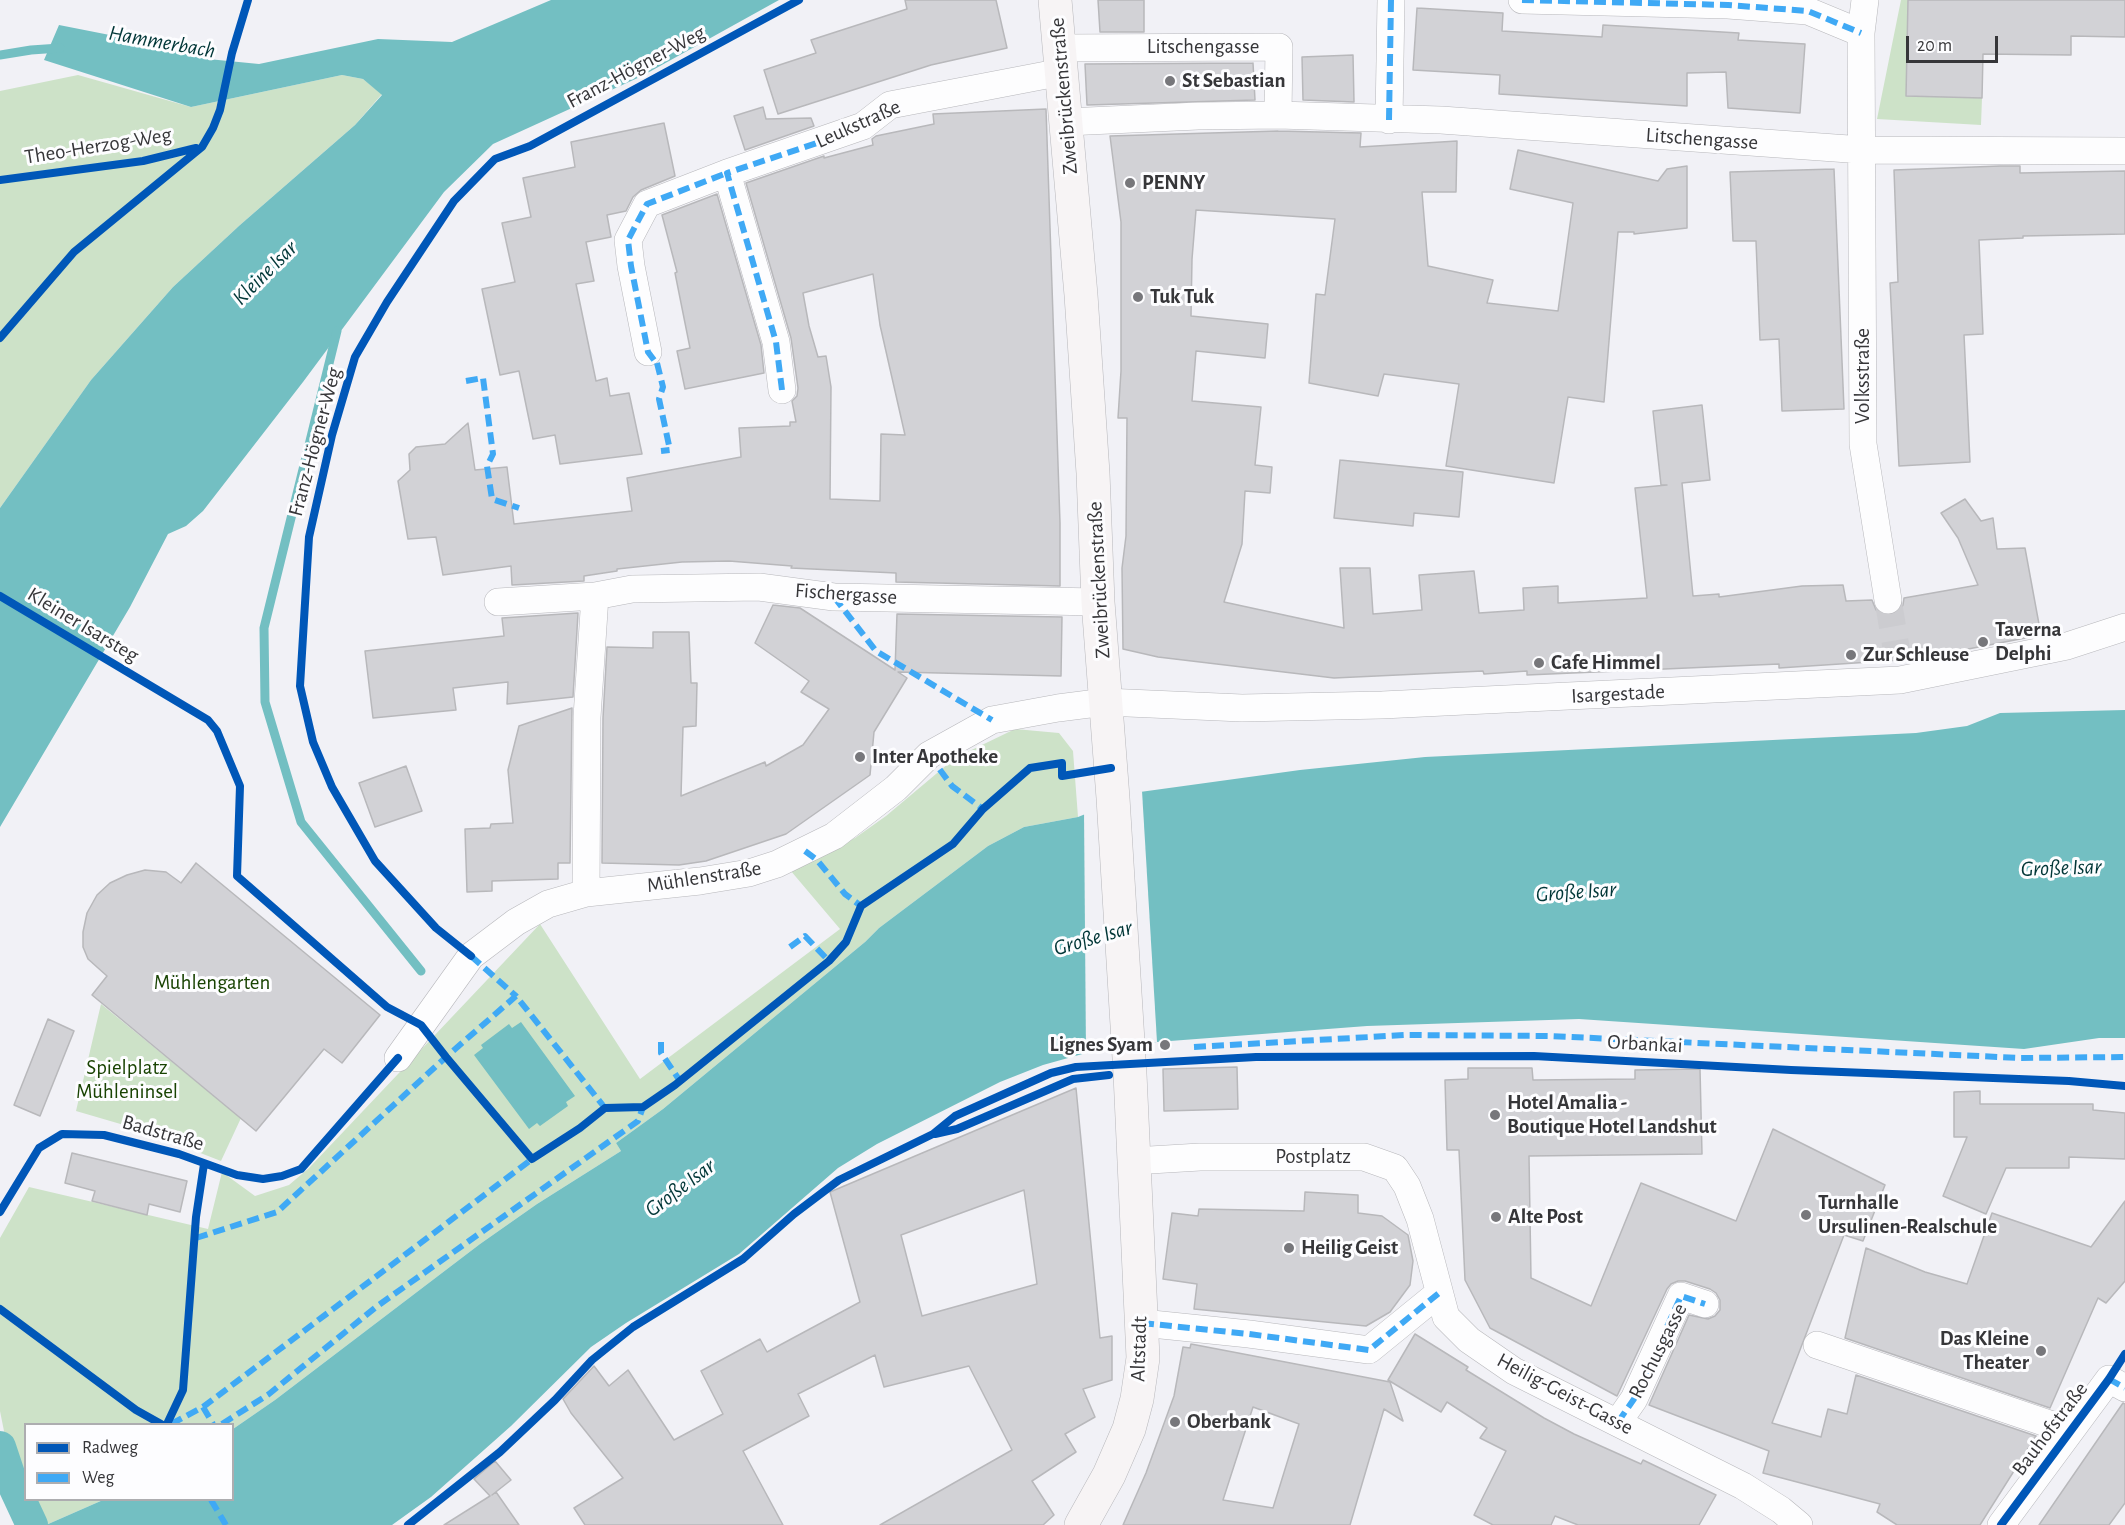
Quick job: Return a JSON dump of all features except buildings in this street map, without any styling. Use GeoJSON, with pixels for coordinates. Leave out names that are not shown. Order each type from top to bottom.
{"type":"FeatureCollection","features":[{"type":"Feature","properties":{"kind":"street","name":"Zweibrückenstraße"},"geometry":{"type":"LineString","coordinates":[[1055,0],[1092,461],[1098,602],[1113,798],[1133,1161]]}},
{"type":"Feature","properties":{"kind":"street"},"geometry":{"type":"LineString","coordinates":[[1389,120],[1391,0]]}},
{"type":"Feature","properties":{"kind":"street"},"geometry":{"type":"LineString","coordinates":[[1522,0],[1728,5],[1808,11],[1861,33]]}},
{"type":"Feature","properties":{"kind":"street","name":"Volksstraße"},"geometry":{"type":"LineString","coordinates":[[1865,0],[1861,33],[1863,444],[1888,600]]}},
{"type":"Feature","properties":{"kind":"street","name":"Litschengasse"},"geometry":{"type":"LineString","coordinates":[[1061,60],[1279,48],[1278,115]]}},
{"type":"Feature","properties":{"kind":"street","name":"Leukstraße"},"geometry":{"type":"LineString","coordinates":[[648,352],[628,240],[647,204],[727,173],[863,126],[890,105],[1061,60]]}},
{"type":"Feature","properties":{"kind":"street","name":"Litschengasse"},"geometry":{"type":"LineString","coordinates":[[1066,123],[1198,116],[1278,115],[1442,120],[1863,150],[2125,151]]}},
{"type":"Feature","properties":{"kind":"street"},"geometry":{"type":"LineString","coordinates":[[727,173],[776,342],[782,390]]}},
{"type":"Feature","properties":{"kind":"street","name":"Fischergasse"},"geometry":{"type":"LineString","coordinates":[[498,602],[595,596],[633,589],[759,586],[834,597],[1098,602]]}},
{"type":"Feature","properties":{"kind":"street"},"geometry":{"type":"LineString","coordinates":[[586,893],[586,733],[595,596]]}},
{"type":"Feature","properties":{"kind":"street","name":"Isargestade"},"geometry":{"type":"LineString","coordinates":[[1106,702],[1242,708],[1382,705],[1899,670],[2067,646],[2125,627]]}},
{"type":"Feature","properties":{"kind":"street","name":"Mühlenstraße"},"geometry":{"type":"LineString","coordinates":[[398,1058],[471,956],[516,922],[548,904],[586,893],[700,881],[749,873],[777,864],[834,836],[896,788],[929,755],[992,720],[1106,702]]}},
{"type":"Feature","properties":{"kind":"street","name":"Postplatz"},"geometry":{"type":"LineString","coordinates":[[1133,1161],[1200,1157],[1364,1156],[1395,1168],[1407,1186],[1420,1219],[1439,1293]]}},
{"type":"Feature","properties":{"kind":"street","name":"Altstadt"},"geometry":{"type":"LineString","coordinates":[[1082,1525],[1109,1475],[1129,1429],[1137,1399],[1143,1359],[1133,1161]]}},
{"type":"Feature","properties":{"kind":"street"},"geometry":{"type":"LineString","coordinates":[[1142,1323],[1370,1350],[1439,1293]]}},
{"type":"Feature","properties":{"kind":"street","name":"Heilig-Geist-Gasse"},"geometry":{"type":"LineString","coordinates":[[1439,1293],[1446,1317],[1469,1340],[1514,1371],[1743,1486],[1781,1510],[1799,1525]]}},
{"type":"Feature","properties":{"kind":"street","name":"Rochusgasse"},"geometry":{"type":"LineString","coordinates":[[1618,1422],[1634,1399],[1681,1296],[1705,1305]]}},
{"type":"Feature","properties":{"kind":"street"},"geometry":{"type":"LineString","coordinates":[[1817,1345],[2070,1431]]}},
{"type":"Feature","properties":{"kind":"street","name":"Bauhofstraße"},"geometry":{"type":"LineString","coordinates":[[2001,1525],[2070,1431],[2117,1383]]}},
{"type":"Feature","properties":{"kind":"green space"},"geometry":{"type":"Polygon","coordinates":[[[1901,0],[1908,0],[1906,96],[1982,98],[1981,125],[1877,119],[1901,0]]]}},
{"type":"Feature","properties":{"kind":"green space"},"geometry":{"type":"Polygon","coordinates":[[[78,75],[191,107],[342,75],[363,79],[382,94],[355,125],[173,287],[91,380],[0,508],[0,91],[78,75]]]}},
{"type":"Feature","properties":{"kind":"green space"},"geometry":{"type":"Polygon","coordinates":[[[1015,729],[1059,733],[1073,751],[1078,817],[1024,827],[988,846],[879,928],[663,1109],[616,1143],[621,1151],[537,1204],[480,1244],[275,1400],[234,1428],[234,1423],[24,1423],[24,1489],[9,1456],[0,1411],[0,1238],[29,1187],[208,1229],[222,1172],[255,1196],[289,1185],[309,1168],[540,924],[640,1079],[840,929],[785,864],[828,850],[855,838],[886,816],[955,758],[1015,729]]]}},
{"type":"Feature","properties":{"kind":"green space","name":"Spielplatz Mühleninsel"},"geometry":{"type":"Polygon","coordinates":[[[101,1004],[241,1118],[221,1161],[141,1130],[76,1111],[101,1004]]]}},
{"type":"Feature","properties":{"kind":"green space"},"geometry":{"type":"Polygon","coordinates":[[[30,1501],[101,1501],[46,1525],[41,1525],[30,1501]]]}},
{"type":"Feature","properties":{"kind":"water","name":"Kleine Isar"},"geometry":{"type":"Polygon","coordinates":[[[551,0],[779,0],[642,76],[493,144],[444,192],[303,382],[203,511],[186,526],[168,534],[130,607],[0,827],[0,508],[91,380],[173,287],[355,125],[382,95],[363,79],[342,75],[191,107],[44,60],[59,25],[125,38],[208,59],[259,64],[378,39],[452,42],[551,0]]]}},
{"type":"Feature","properties":{"kind":"water","name":"Große Isar"},"geometry":{"type":"Polygon","coordinates":[[[2125,710],[2125,1038],[2099,1038],[2024,1049],[1579,1019],[1367,1026],[1157,1042],[1086,1053],[1043,1065],[1000,1082],[877,1144],[838,1168],[739,1254],[591,1347],[511,1426],[431,1497],[392,1525],[46,1525],[101,1501],[234,1501],[234,1428],[275,1400],[480,1244],[537,1204],[621,1151],[616,1143],[663,1109],[879,928],[988,846],[1024,827],[1078,817],[1140,792],[1300,770],[1425,757],[1916,733],[1967,726],[2000,713],[2125,710]]]}},
{"type":"Feature","properties":{"kind":"water"},"geometry":{"type":"Polygon","coordinates":[[[521,1022],[575,1096],[566,1102],[568,1106],[540,1126],[537,1123],[529,1129],[474,1055],[483,1048],[481,1045],[509,1024],[512,1028],[521,1022]]]}},
{"type":"Feature","properties":{"kind":"pier"},"geometry":{"type":"Polygon","coordinates":[[[1142,791],[1157,1042],[1086,1053],[1084,811],[1121,796],[1142,791]]]}},
{"type":"Feature","properties":{"kind":"waterway","name":"Hammerbach"},"geometry":{"type":"LineString","coordinates":[[0,55],[60,48]]}},
{"type":"Feature","properties":{"kind":"waterway"},"geometry":{"type":"LineString","coordinates":[[337,331],[264,628],[265,702],[301,822],[421,971]]}},
{"type":"Feature","properties":{"kind":"waterway"},"geometry":{"type":"LineString","coordinates":[[0,1447],[11,1480],[32,1525]]}},
{"type":"Feature","properties":{"kind":"tunnel"},"geometry":{"type":"LineString","coordinates":[[1888,600],[1898,659]]}},
{"type":"Feature","properties":{"kind":"marked path"},"geometry":{"type":"LineString","coordinates":[[1389,120],[1391,0]]}},
{"type":"Feature","properties":{"kind":"marked path"},"geometry":{"type":"LineString","coordinates":[[1522,0],[1728,5],[1808,11],[1861,33]]}},
{"type":"Feature","properties":{"kind":"marked path"},"geometry":{"type":"LineString","coordinates":[[782,390],[776,342],[727,173],[817,143]]}},
{"type":"Feature","properties":{"kind":"marked path"},"geometry":{"type":"LineString","coordinates":[[654,360],[648,352],[628,240],[647,204],[727,173]]}},
{"type":"Feature","properties":{"kind":"marked path"},"geometry":{"type":"LineString","coordinates":[[657,363],[663,387],[659,399],[670,450],[661,451]]}},
{"type":"Feature","properties":{"kind":"marked path"},"geometry":{"type":"LineString","coordinates":[[466,381],[483,378],[493,454],[487,466],[492,499],[519,508]]}},
{"type":"Feature","properties":{"kind":"marked path"},"geometry":{"type":"LineString","coordinates":[[834,597],[876,651],[992,720]]}},
{"type":"Feature","properties":{"kind":"marked path"},"geometry":{"type":"LineString","coordinates":[[929,755],[952,786],[983,809]]}},
{"type":"Feature","properties":{"kind":"marked path"},"geometry":{"type":"LineString","coordinates":[[805,851],[817,860],[845,894],[861,906]]}},
{"type":"Feature","properties":{"kind":"marked path"},"geometry":{"type":"LineString","coordinates":[[790,947],[805,936],[829,961]]}},
{"type":"Feature","properties":{"kind":"marked path"},"geometry":{"type":"LineString","coordinates":[[471,956],[516,996]]}},
{"type":"Feature","properties":{"kind":"marked path"},"geometry":{"type":"LineString","coordinates":[[196,1238],[277,1212],[516,996],[605,1108]]}},
{"type":"Feature","properties":{"kind":"marked path"},"geometry":{"type":"LineString","coordinates":[[1194,1047],[1405,1035],[1550,1036],[2020,1058],[2125,1057]]}},
{"type":"Feature","properties":{"kind":"marked path"},"geometry":{"type":"LineString","coordinates":[[661,1042],[661,1053],[680,1081]]}},
{"type":"Feature","properties":{"kind":"marked path"},"geometry":{"type":"LineString","coordinates":[[224,1423],[269,1394],[376,1307],[638,1121],[643,1107]]}},
{"type":"Feature","properties":{"kind":"marked path"},"geometry":{"type":"LineString","coordinates":[[173,1423],[203,1407],[532,1159]]}},
{"type":"Feature","properties":{"kind":"marked path"},"geometry":{"type":"LineString","coordinates":[[1142,1323],[1369,1350],[1439,1293]]}},
{"type":"Feature","properties":{"kind":"marked path"},"geometry":{"type":"LineString","coordinates":[[1618,1422],[1634,1399],[1681,1296],[1705,1304]]}},
{"type":"Feature","properties":{"kind":"marked path"},"geometry":{"type":"LineString","coordinates":[[2109,1379],[2125,1388]]}},
{"type":"Feature","properties":{"kind":"marked path"},"geometry":{"type":"LineString","coordinates":[[203,1407],[212,1423]]}},
{"type":"Feature","properties":{"kind":"marked path"},"geometry":{"type":"LineString","coordinates":[[212,1501],[226,1525]]}},
{"type":"Feature","properties":{"kind":"cycle path"},"geometry":{"type":"LineString","coordinates":[[0,338],[74,252],[202,147],[220,110],[232,53],[248,0]]}},
{"type":"Feature","properties":{"kind":"cycle path","name":"Franz-Högner-Weg"},"geometry":{"type":"LineString","coordinates":[[471,956],[436,928],[375,861],[332,787],[313,742],[300,686],[309,537],[332,435],[355,357],[387,302],[454,201],[495,159],[530,146],[799,0]]}},
{"type":"Feature","properties":{"kind":"cycle path","name":"Theo-Herzog-Weg"},"geometry":{"type":"LineString","coordinates":[[0,180],[143,161],[196,148]]}},
{"type":"Feature","properties":{"kind":"cycle path","name":"Kleiner Isarsteg"},"geometry":{"type":"LineString","coordinates":[[0,596],[208,720],[217,731],[240,786],[237,876],[387,1007],[421,1025],[532,1159],[580,1128],[605,1108],[643,1107],[675,1085],[829,961],[846,942],[861,906],[953,844],[983,809],[1030,768],[1062,763],[1062,776],[1111,768]]}},
{"type":"Feature","properties":{"kind":"cycle path","name":"Orbankai"},"geometry":{"type":"LineString","coordinates":[[408,1525],[500,1452],[555,1400],[592,1360],[633,1327],[743,1259],[794,1214],[839,1180],[933,1134],[955,1116],[1051,1073],[1076,1067],[1256,1057],[1534,1056],[1791,1070],[2069,1081],[2125,1086]]}},
{"type":"Feature","properties":{"kind":"cycle path","name":"Badstraße"},"geometry":{"type":"LineString","coordinates":[[0,1212],[39,1148],[62,1134],[104,1135],[179,1154],[237,1175],[263,1179],[282,1176],[301,1169],[398,1058]]}},
{"type":"Feature","properties":{"kind":"cycle path"},"geometry":{"type":"LineString","coordinates":[[935,1134],[957,1129],[1073,1079],[1109,1075]]}},
{"type":"Feature","properties":{"kind":"cycle path","name":"Badstraße"},"geometry":{"type":"LineString","coordinates":[[167,1423],[183,1390],[196,1217],[204,1164]]}},
{"type":"Feature","properties":{"kind":"cycle path"},"geometry":{"type":"LineString","coordinates":[[0,1309],[136,1410],[159,1423]]}},
{"type":"Feature","properties":{"kind":"cycle path"},"geometry":{"type":"LineString","coordinates":[[2001,1525],[2125,1354]]}},
{"type":"Feature","properties":{"kind":"place","name":"St Sebastian"},"geometry":{"type":"Point","coordinates":[1170,81]}},
{"type":"Feature","properties":{"kind":"place","name":"PENNY"},"geometry":{"type":"Point","coordinates":[1130,183]}},
{"type":"Feature","properties":{"kind":"place","name":"Tuk Tuk"},"geometry":{"type":"Point","coordinates":[1138,297]}},
{"type":"Feature","properties":{"kind":"place","name":"Taverna Delphi"},"geometry":{"type":"Point","coordinates":[1983,642]}},
{"type":"Feature","properties":{"kind":"place","name":"Zur Schleuse"},"geometry":{"type":"Point","coordinates":[1851,655]}},
{"type":"Feature","properties":{"kind":"place","name":"Cafe Himmel"},"geometry":{"type":"Point","coordinates":[1539,663]}},
{"type":"Feature","properties":{"kind":"place","name":"Inter Apotheke"},"geometry":{"type":"Point","coordinates":[860,757]}},
{"type":"Feature","properties":{"kind":"place","name":"Lignes Syam"},"geometry":{"type":"Point","coordinates":[1165,1045]}},
{"type":"Feature","properties":{"kind":"place","name":"Hotel Amalia - Boutique Hotel Landshut"},"geometry":{"type":"Point","coordinates":[1495,1115]}},
{"type":"Feature","properties":{"kind":"place","name":"Turnhalle Ursulinen-Realschule"},"geometry":{"type":"Point","coordinates":[1806,1215]}},
{"type":"Feature","properties":{"kind":"place","name":"Alte Post"},"geometry":{"type":"Point","coordinates":[1496,1217]}},
{"type":"Feature","properties":{"kind":"place","name":"Heilig Geist"},"geometry":{"type":"Point","coordinates":[1289,1248]}},
{"type":"Feature","properties":{"kind":"place","name":"Das Kleine Theater"},"geometry":{"type":"Point","coordinates":[2041,1351]}},
{"type":"Feature","properties":{"kind":"place","name":"Oberbank"},"geometry":{"type":"Point","coordinates":[1175,1422]}},
{"type":"Feature","properties":{"kind":"park label","name":"Mühlengarten"},"geometry":{"type":"Point","coordinates":[212,983]}}]}
